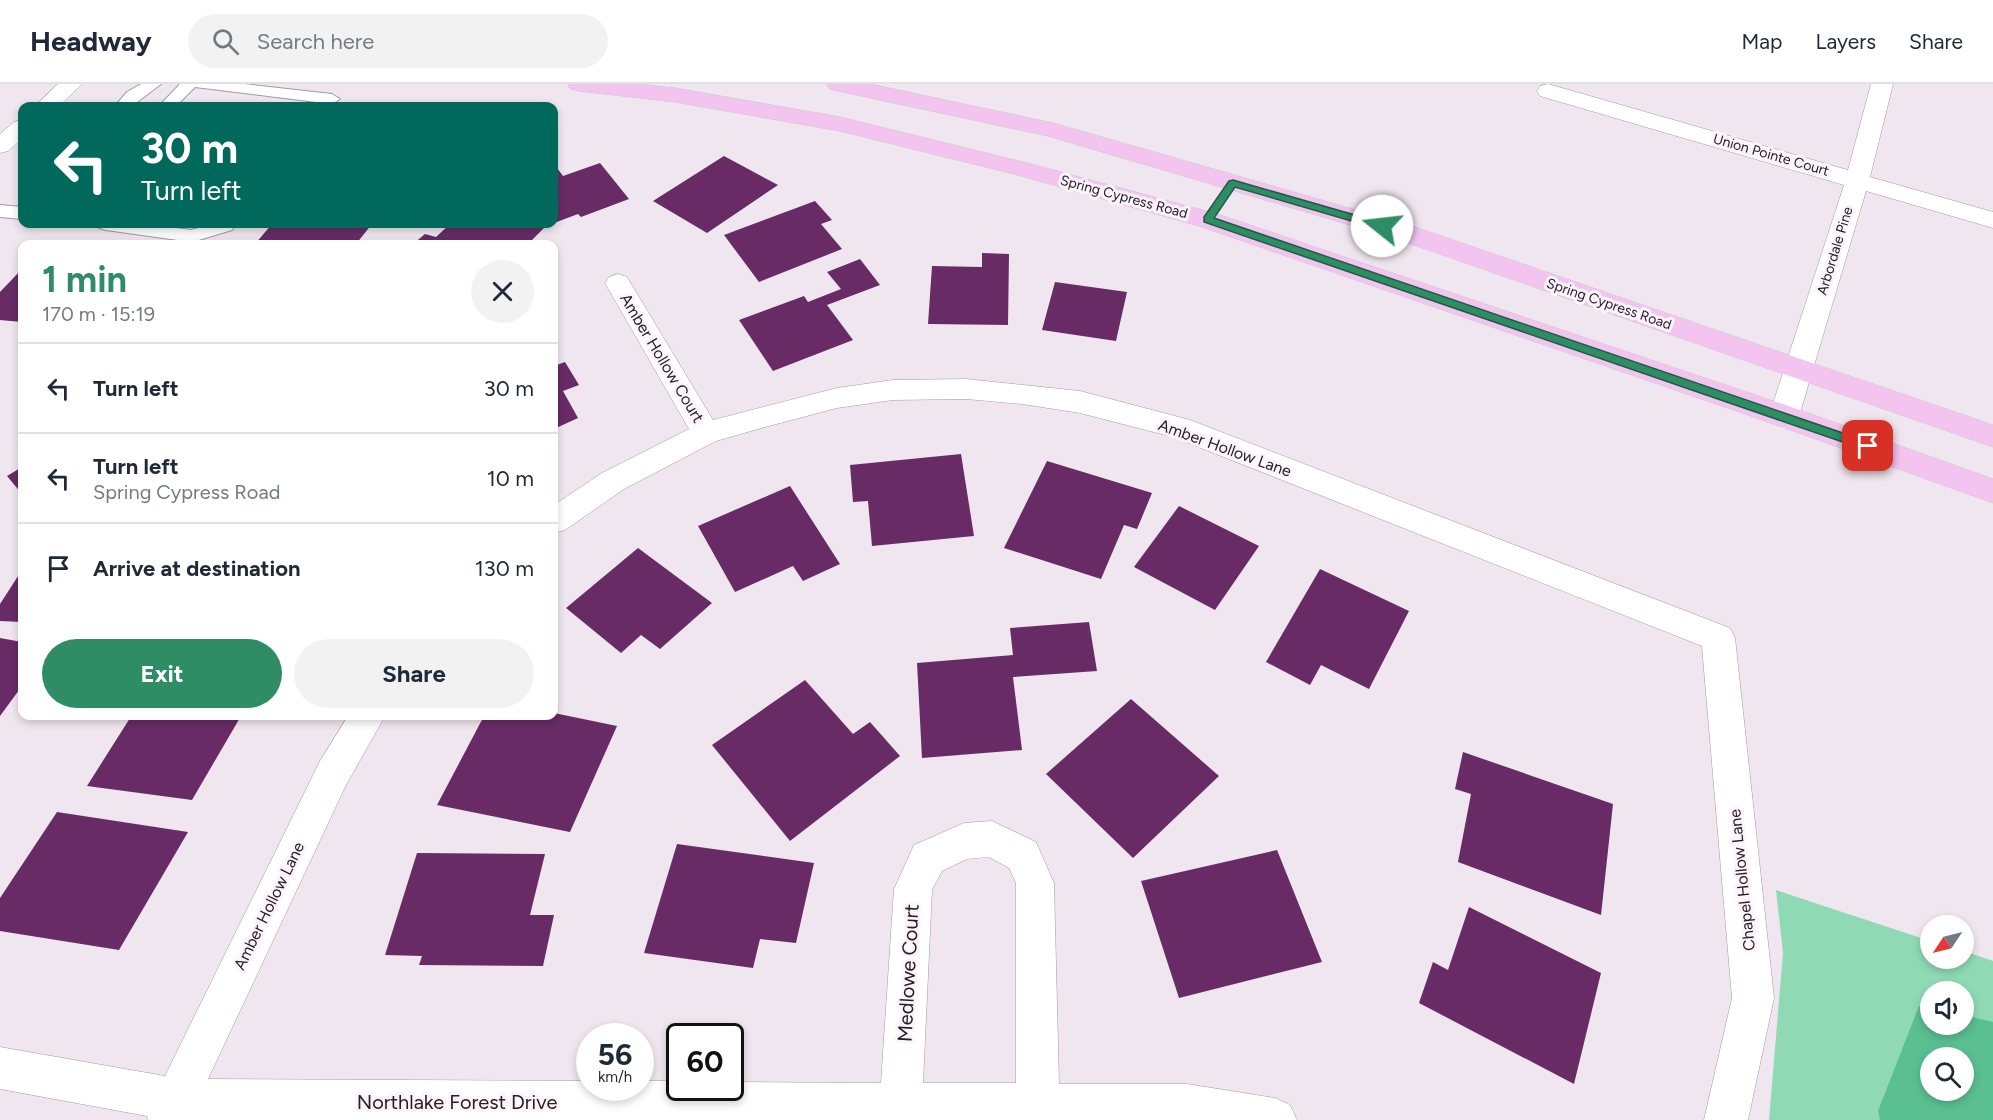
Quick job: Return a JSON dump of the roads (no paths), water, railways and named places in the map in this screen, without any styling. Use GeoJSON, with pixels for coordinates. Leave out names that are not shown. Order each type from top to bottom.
{"type":"FeatureCollection","features":[{"type":"Feature","properties":{"kind":"main road","name":"Spring Cypress Road"},"geometry":{"type":"LineString","coordinates":[[579,84],[675,95],[840,124],[1022,169],[1208,220],[1784,416],[1993,491]]}},
{"type":"Feature","properties":{"kind":"main road","name":"Spring Cypress Road"},"geometry":{"type":"LineString","coordinates":[[838,84],[874,86],[1053,130],[1403,232],[1993,436]]}},
{"type":"Feature","properties":{"kind":"main road"},"geometry":{"type":"LineString","coordinates":[[840,124],[874,86]]}},
{"type":"Feature","properties":{"kind":"main road"},"geometry":{"type":"LineString","coordinates":[[1208,220],[1233,183]]}},
{"type":"Feature","properties":{"kind":"street"},"geometry":{"type":"LineString","coordinates":[[51,102],[72,84]]}},
{"type":"Feature","properties":{"kind":"street","name":"Arbordale Pine"},"geometry":{"type":"LineString","coordinates":[[1784,416],[1857,181],[1882,84]]}},
{"type":"Feature","properties":{"kind":"street","name":"Union Pointe Court"},"geometry":{"type":"LineString","coordinates":[[1548,91],[1993,220]]}},
{"type":"Feature","properties":{"kind":"street"},"geometry":{"type":"LineString","coordinates":[[0,146],[18,130]]}},
{"type":"Feature","properties":{"kind":"street","name":"Amber Hollow Court"},"geometry":{"type":"LineString","coordinates":[[618,283],[706,432]]}},
{"type":"Feature","properties":{"kind":"street","name":"Amber Hollow Lane"},"geometry":{"type":"LineString","coordinates":[[558,518],[614,481],[706,432],[837,398],[893,390],[966,389],[1080,402],[1180,428],[1718,638]]}},
{"type":"Feature","properties":{"kind":"street","name":"Chapel Hollow Lane"},"geometry":{"type":"LineString","coordinates":[[1718,638],[1753,998],[1726,1120]]}},
{"type":"Feature","properties":{"kind":"street","name":"Amber Hollow Lane"},"geometry":{"type":"LineString","coordinates":[[172,1110],[333,773],[365,720]]}},
{"type":"Feature","properties":{"kind":"street","name":"Medlowe Court"},"geometry":{"type":"LineString","coordinates":[[900,1113],[913,889],[928,858],[964,841],[992,839],[1023,855],[1035,883],[1038,1103]]}},
{"type":"Feature","properties":{"kind":"street","name":"Northlake Forest Drive"},"geometry":{"type":"LineString","coordinates":[[0,1068],[172,1110],[900,1113],[1038,1103],[1186,1106],[1275,1120]]}},
{"type":"Feature","properties":{"kind":"lane"},"geometry":{"type":"LineString","coordinates":[[127,102],[153,84]]}},
{"type":"Feature","properties":{"kind":"lane"},"geometry":{"type":"LineString","coordinates":[[172,102],[189,84]]}},
{"type":"Feature","properties":{"kind":"lane"},"geometry":{"type":"LineString","coordinates":[[201,84],[323,102]]}},
{"type":"Feature","properties":{"kind":"lane"},"geometry":{"type":"LineString","coordinates":[[330,102],[345,84]]}},
{"type":"Feature","properties":{"kind":"lane"},"geometry":{"type":"LineString","coordinates":[[240,102],[252,90]]}},
{"type":"Feature","properties":{"kind":"lane"},"geometry":{"type":"LineString","coordinates":[[135,228],[192,236],[218,228]]}}]}
